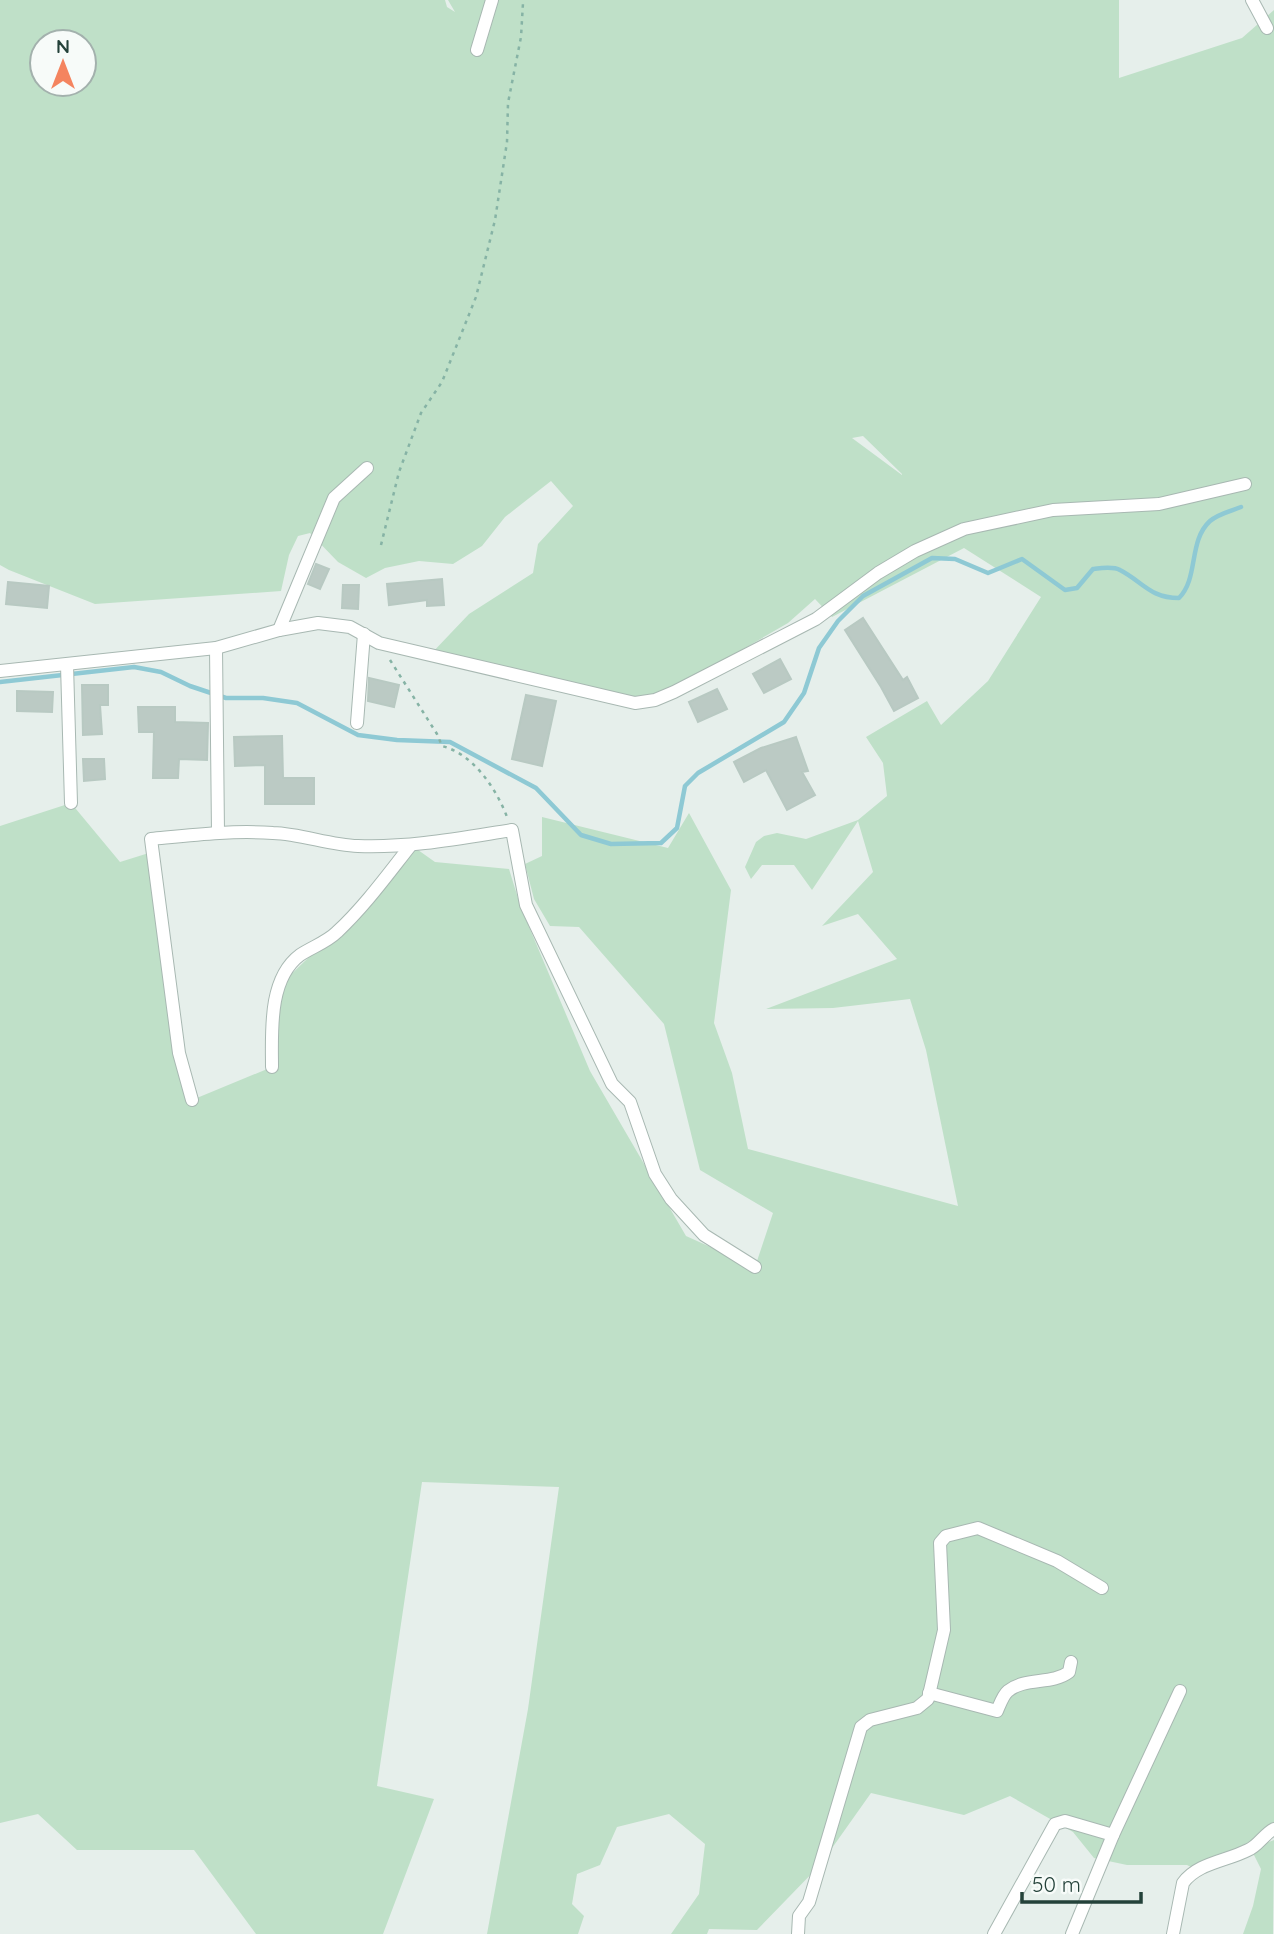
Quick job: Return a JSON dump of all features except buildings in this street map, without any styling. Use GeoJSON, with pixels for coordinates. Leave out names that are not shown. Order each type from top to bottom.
{"type":"FeatureCollection","features":[{"type":"Feature","properties":{"kind":"street"},"geometry":{"type":"LineString","coordinates":[[478,50],[492,0]]}},
{"type":"Feature","properties":{"kind":"street"},"geometry":{"type":"LineString","coordinates":[[1252,0],[1267,28]]}},
{"type":"Feature","properties":{"kind":"street"},"geometry":{"type":"LineString","coordinates":[[279,630],[334,498],[367,468]]}},
{"type":"Feature","properties":{"kind":"street"},"geometry":{"type":"LineString","coordinates":[[0,671],[216,648],[279,630],[318,623],[350,627],[379,643],[635,703],[655,700],[816,618],[878,573],[915,551],[964,529],[1053,510],[1159,504],[1245,484]]}},
{"type":"Feature","properties":{"kind":"street"},"geometry":{"type":"LineString","coordinates":[[357,723],[364,635]]}},
{"type":"Feature","properties":{"kind":"street"},"geometry":{"type":"LineString","coordinates":[[216,648],[218,832]]}},
{"type":"Feature","properties":{"kind":"street"},"geometry":{"type":"LineString","coordinates":[[67,665],[71,803]]}},
{"type":"Feature","properties":{"kind":"street"},"geometry":{"type":"LineString","coordinates":[[192,1100],[179,1054],[151,839],[218,832],[276,833],[357,846],[411,845],[512,830],[526,905],[612,1084],[630,1102],[655,1174],[671,1199],[704,1235],[755,1267]]}},
{"type":"Feature","properties":{"kind":"street"},"geometry":{"type":"LineString","coordinates":[[272,1067],[272,1023],[278,992],[286,970],[299,956],[335,934],[411,845]]}},
{"type":"Feature","properties":{"kind":"street"},"geometry":{"type":"LineString","coordinates":[[798,1934],[799,1916],[809,1902],[861,1727],[870,1720],[917,1707],[928,1699],[944,1630],[940,1543],[946,1536],[978,1528],[1058,1561],[1102,1588]]}},
{"type":"Feature","properties":{"kind":"street"},"geometry":{"type":"LineString","coordinates":[[929,1693],[997,1711],[1006,1692],[1015,1687],[1061,1678],[1069,1672],[1071,1662]]}},
{"type":"Feature","properties":{"kind":"street"},"geometry":{"type":"LineString","coordinates":[[1072,1934],[1113,1835],[1180,1691]]}},
{"type":"Feature","properties":{"kind":"street"},"geometry":{"type":"LineString","coordinates":[[994,1934],[1055,1824],[1065,1821],[1113,1835]]}},
{"type":"Feature","properties":{"kind":"street"},"geometry":{"type":"LineString","coordinates":[[1173,1934],[1183,1883],[1188,1877],[1197,1870],[1251,1849],[1274,1829]]}},
{"type":"Feature","properties":{"kind":"path"},"geometry":{"type":"LineString","coordinates":[[381,545],[399,472],[421,413],[442,382],[476,297],[497,207],[507,142],[508,103],[522,37],[523,3]]}},
{"type":"Feature","properties":{"kind":"path"},"geometry":{"type":"LineString","coordinates":[[379,643],[442,746],[461,755],[489,782],[500,799],[512,830]]}},
{"type":"Feature","properties":{"kind":"green space"},"geometry":{"type":"Polygon","coordinates":[[[0,0],[445,0],[447,7],[455,12],[448,0],[1119,0],[1119,78],[1242,38],[1274,10],[1274,1832],[1197,1870],[1187,1865],[1127,1865],[1094,1858],[1073,1832],[1010,1796],[964,1815],[871,1793],[820,1865],[757,1930],[709,1929],[707,1934],[671,1934],[699,1894],[705,1844],[669,1814],[617,1827],[600,1865],[577,1874],[572,1904],[584,1916],[578,1934],[487,1934],[528,1709],[559,1487],[422,1482],[377,1786],[434,1799],[383,1934],[256,1934],[194,1850],[77,1850],[38,1814],[0,1823],[0,826],[71,803],[120,862],[152,852],[192,1100],[272,1067],[280,985],[358,910],[411,845],[435,862],[509,869],[521,908],[590,1071],[686,1236],[755,1267],[773,1213],[700,1170],[664,1024],[579,927],[550,926],[534,899],[525,864],[542,856],[542,817],[668,848],[689,813],[731,890],[714,1023],[732,1073],[748,1149],[958,1206],[926,1050],[910,999],[833,1008],[766,1009],[897,959],[858,914],[822,926],[873,872],[858,821],[812,890],[794,865],[762,865],[751,879],[745,867],[756,842],[764,836],[777,833],[806,839],[858,820],[887,796],[883,763],[866,737],[927,701],[941,725],[988,681],[1041,597],[964,548],[832,617],[815,599],[788,623],[655,700],[626,701],[430,655],[469,614],[533,573],[538,544],[573,506],[551,481],[505,517],[482,546],[453,564],[419,561],[385,568],[366,578],[338,562],[310,533],[298,536],[289,555],[281,591],[95,604],[0,565],[0,0]],[[863,436],[852,438],[902,475],[863,436]]]}},
{"type":"Feature","properties":{"kind":"green space"},"geometry":{"type":"Polygon","coordinates":[[[1274,1840],[1273,1934],[1243,1934],[1253,1906],[1261,1869],[1251,1849],[1274,1840]]]}},
{"type":"Feature","properties":{"kind":"waterway"},"geometry":{"type":"LineString","coordinates":[[0,682],[134,667],[161,672],[190,686],[226,698],[263,698],[297,703],[358,735],[450,742],[536,788],[581,835],[611,844],[661,843],[677,828],[685,786],[698,773],[784,722],[804,693],[819,648],[838,621],[863,596],[932,558],[955,559],[988,573],[1022,559],[1065,590],[1077,588],[1093,569],[1114,568],[1154,592],[1179,598],[1189,580],[1203,529],[1217,516],[1241,507]]}}]}
